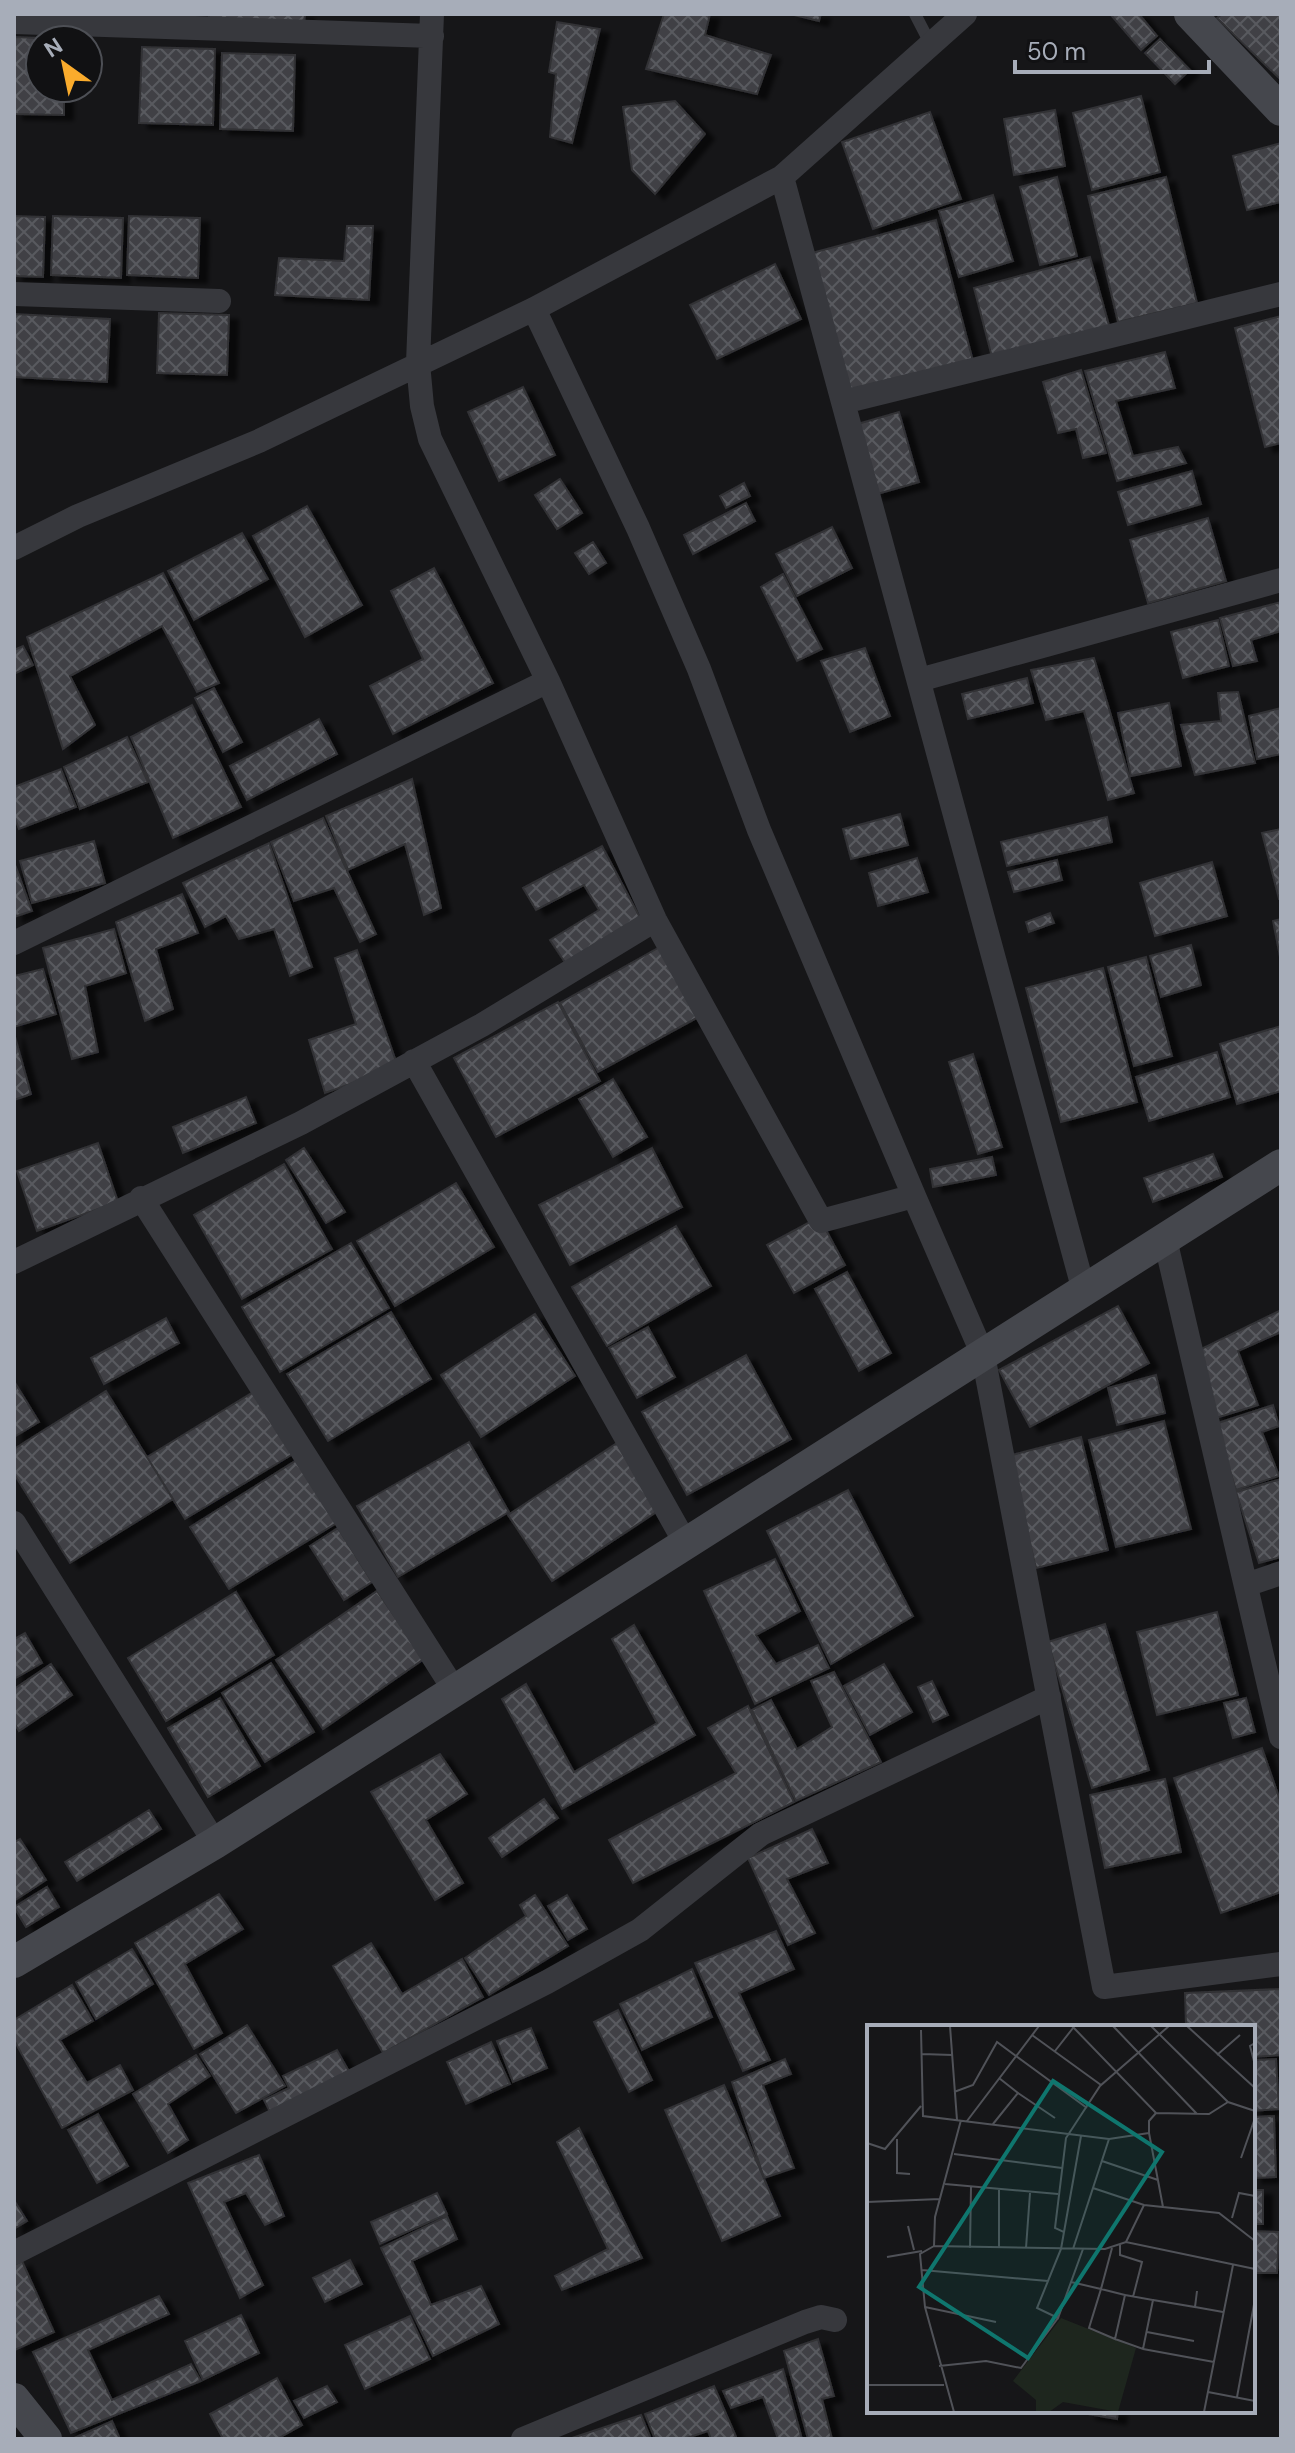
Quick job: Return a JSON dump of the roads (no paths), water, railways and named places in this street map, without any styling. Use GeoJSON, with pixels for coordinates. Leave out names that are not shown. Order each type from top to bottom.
{"type":"FeatureCollection","features":[{"type":"Feature","properties":{"kind":"street"},"geometry":{"type":"LineString","coordinates":[[14,548],[78,516],[259,441],[534,309],[782,177],[965,14]]}},
{"type":"Feature","properties":{"kind":"street"},"geometry":{"type":"LineString","coordinates":[[1190,14],[1281,110]]}},
{"type":"Feature","properties":{"kind":"street"},"geometry":{"type":"LineString","coordinates":[[14,22],[432,25],[418,363],[430,439],[548,681],[655,920],[821,1221],[914,1196]]}},
{"type":"Feature","properties":{"kind":"street"},"geometry":{"type":"LineString","coordinates":[[782,177],[1084,1291]]}},
{"type":"Feature","properties":{"kind":"street"},"geometry":{"type":"LineString","coordinates":[[14,294],[219,301]]}},
{"type":"Feature","properties":{"kind":"street"},"geometry":{"type":"LineString","coordinates":[[843,402],[1281,294]]}},
{"type":"Feature","properties":{"kind":"street"},"geometry":{"type":"LineString","coordinates":[[534,309],[638,528],[699,669],[759,830],[983,1355],[1104,1987],[1281,1964]]}},
{"type":"Feature","properties":{"kind":"street"},"geometry":{"type":"LineString","coordinates":[[919,680],[1281,580]]}},
{"type":"Feature","properties":{"kind":"street"},"geometry":{"type":"LineString","coordinates":[[14,943],[548,681]]}},
{"type":"Feature","properties":{"kind":"street"},"geometry":{"type":"LineString","coordinates":[[14,1262],[301,1123],[414,1061],[655,920]]}},
{"type":"Feature","properties":{"kind":"street"},"geometry":{"type":"LineString","coordinates":[[414,1061],[686,1544]]}},
{"type":"Feature","properties":{"kind":"street"},"geometry":{"type":"LineString","coordinates":[[14,1962],[215,1843],[1281,1165]]}},
{"type":"Feature","properties":{"kind":"street"},"geometry":{"type":"LineString","coordinates":[[141,1198],[455,1691]]}},
{"type":"Feature","properties":{"kind":"street"},"geometry":{"type":"LineString","coordinates":[[1165,1239],[1281,1737]]}},
{"type":"Feature","properties":{"kind":"street"},"geometry":{"type":"LineString","coordinates":[[14,1523],[215,1843]]}},
{"type":"Feature","properties":{"kind":"street"},"geometry":{"type":"LineString","coordinates":[[1246,1585],[1281,1573]]}},
{"type":"Feature","properties":{"kind":"street"},"geometry":{"type":"LineString","coordinates":[[14,2253],[640,1930],[761,1834],[1049,1697]]}},
{"type":"Feature","properties":{"kind":"street"},"geometry":{"type":"LineString","coordinates":[[523,2439],[805,2322],[821,2317],[835,2320]]}},
{"type":"Feature","properties":{"kind":"street"},"geometry":{"type":"LineString","coordinates":[[14,2399],[46,2439]]}},
{"type":"Feature","properties":{"kind":"lane"},"geometry":{"type":"LineString","coordinates":[[915,14],[931,45]]}}]}
